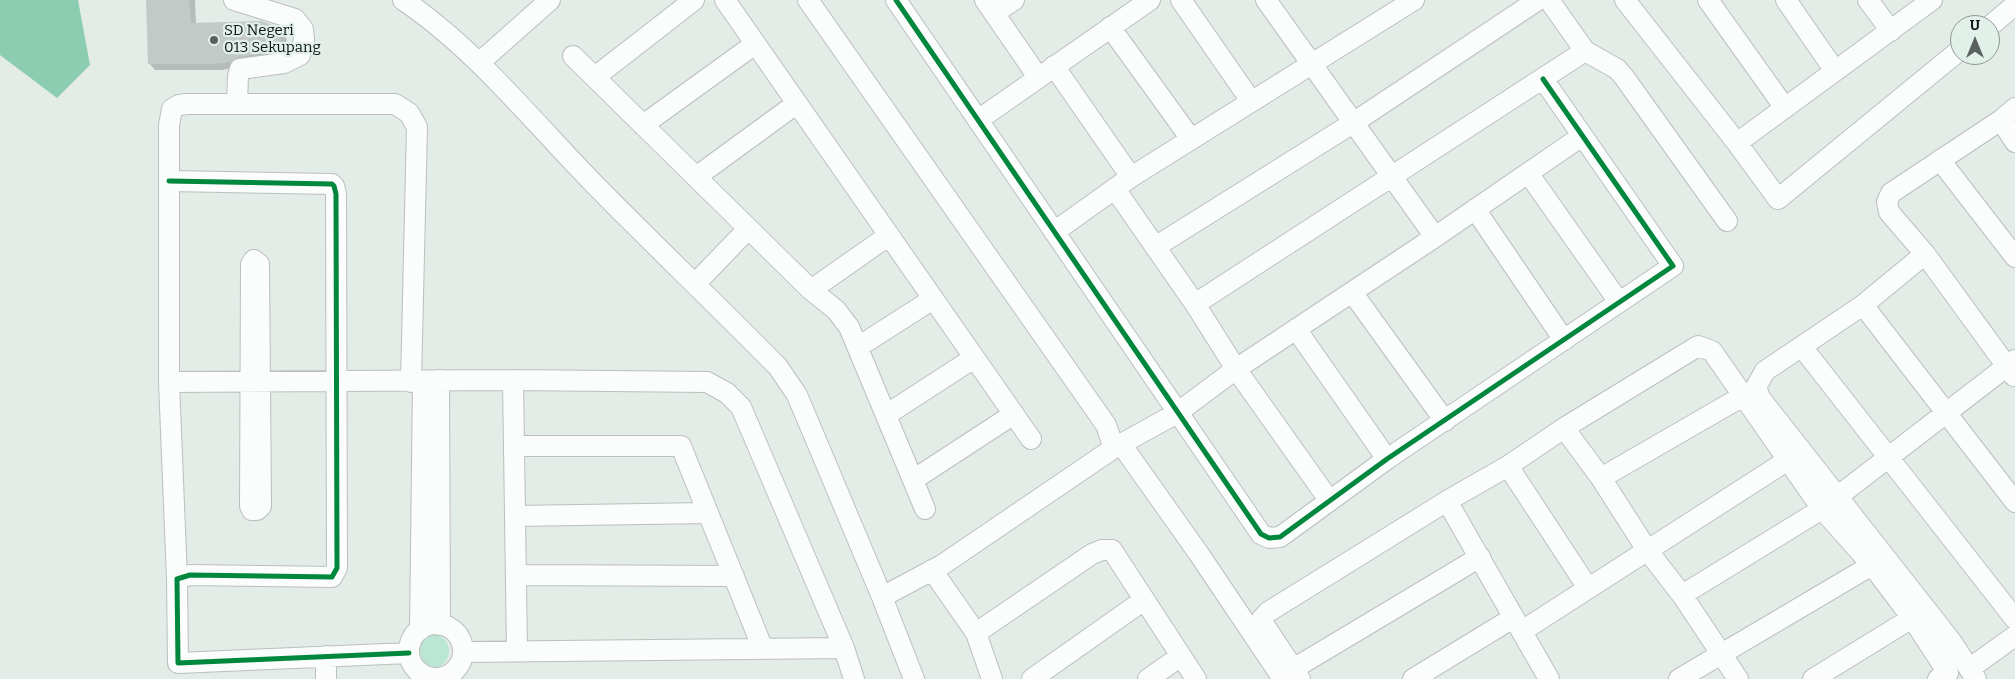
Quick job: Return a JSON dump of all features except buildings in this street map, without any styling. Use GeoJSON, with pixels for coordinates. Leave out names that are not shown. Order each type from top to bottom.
{"type":"FeatureCollection","features":[{"type":"Feature","properties":{"kind":"street"},"geometry":{"type":"LineString","coordinates":[[234,0],[295,20],[303,29],[304,40],[300,55],[284,62],[240,69],[237,104]]}},
{"type":"Feature","properties":{"kind":"street"},"geometry":{"type":"LineString","coordinates":[[479,62],[550,0]]}},
{"type":"Feature","properties":{"kind":"street"},"geometry":{"type":"LineString","coordinates":[[595,77],[694,0]]}},
{"type":"Feature","properties":{"kind":"street"},"geometry":{"type":"LineString","coordinates":[[725,0],[1031,439]]}},
{"type":"Feature","properties":{"kind":"street"},"geometry":{"type":"LineString","coordinates":[[808,0],[1106,424],[1118,446],[1292,676]]}},
{"type":"Feature","properties":{"kind":"street"},"geometry":{"type":"LineString","coordinates":[[896,0],[1177,413],[1262,534],[1269,538],[1280,537],[1387,459],[1673,266],[1543,79]]}},
{"type":"Feature","properties":{"kind":"street"},"geometry":{"type":"LineString","coordinates":[[1014,0],[990,7],[1046,72],[1131,177]]}},
{"type":"Feature","properties":{"kind":"street"},"geometry":{"type":"LineString","coordinates":[[978,120],[1150,0]]}},
{"type":"Feature","properties":{"kind":"street"},"geometry":{"type":"LineString","coordinates":[[1181,0],[1251,101]]}},
{"type":"Feature","properties":{"kind":"street"},"geometry":{"type":"LineString","coordinates":[[1266,0],[1435,237]]}},
{"type":"Feature","properties":{"kind":"street"},"geometry":{"type":"LineString","coordinates":[[1155,247],[1353,122],[1538,0]]}},
{"type":"Feature","properties":{"kind":"street"},"geometry":{"type":"LineString","coordinates":[[1549,0],[1585,52],[1617,69],[1624,77],[1727,221]]}},
{"type":"Feature","properties":{"kind":"street"},"geometry":{"type":"LineString","coordinates":[[1625,0],[1738,144],[1778,199],[1950,58]]}},
{"type":"Feature","properties":{"kind":"street"},"geometry":{"type":"LineString","coordinates":[[1708,0],[1785,108]]}},
{"type":"Feature","properties":{"kind":"street"},"geometry":{"type":"LineString","coordinates":[[1786,0],[1835,71]]}},
{"type":"Feature","properties":{"kind":"street"},"geometry":{"type":"LineString","coordinates":[[1868,0],[1891,31]]}},
{"type":"Feature","properties":{"kind":"street"},"geometry":{"type":"LineString","coordinates":[[1738,144],[1891,31],[1925,2]]}},
{"type":"Feature","properties":{"kind":"street"},"geometry":{"type":"LineString","coordinates":[[416,3],[479,62],[596,186],[778,367],[797,395],[882,597],[914,679]]}},
{"type":"Feature","properties":{"kind":"street"},"geometry":{"type":"LineString","coordinates":[[1054,232],[1131,177],[1311,64],[1402,3]]}},
{"type":"Feature","properties":{"kind":"street"},"geometry":{"type":"LineString","coordinates":[[2000,18],[2015,5]]}},
{"type":"Feature","properties":{"kind":"street"},"geometry":{"type":"LineString","coordinates":[[1110,27],[1191,139]]}},
{"type":"Feature","properties":{"kind":"street"},"geometry":{"type":"LineString","coordinates":[[643,125],[755,44]]}},
{"type":"Feature","properties":{"kind":"street"},"geometry":{"type":"LineString","coordinates":[[1195,304],[1585,52]]}},
{"type":"Feature","properties":{"kind":"street"},"geometry":{"type":"LineString","coordinates":[[573,56],[811,290],[836,310],[849,327],[858,347],[924,509]]}},
{"type":"Feature","properties":{"kind":"street"},"geometry":{"type":"LineString","coordinates":[[409,653],[326,656],[178,671],[177,579],[169,382],[169,125],[172,109],[178,105],[395,104],[409,113],[416,127],[424,381],[440,625]]}},
{"type":"Feature","properties":{"kind":"street"},"geometry":{"type":"LineString","coordinates":[[696,177],[796,104]]}},
{"type":"Feature","properties":{"kind":"street"},"geometry":{"type":"LineString","coordinates":[[1682,595],[1830,503],[1946,412],[2012,367],[1925,254],[1889,212],[1887,202],[1891,193],[1940,160],[2009,124]]}},
{"type":"Feature","properties":{"kind":"street"},"geometry":{"type":"LineString","coordinates":[[882,597],[932,570],[1118,446],[1177,413],[1236,369],[1435,237],[1582,136]]}},
{"type":"Feature","properties":{"kind":"street"},"geometry":{"type":"LineString","coordinates":[[1940,160],[2015,257]]}},
{"type":"Feature","properties":{"kind":"street"},"geometry":{"type":"LineString","coordinates":[[1528,174],[1620,302]]}},
{"type":"Feature","properties":{"kind":"street"},"geometry":{"type":"LineString","coordinates":[[169,181],[332,184],[334,186],[337,568],[335,574],[332,577],[190,575],[177,579]]}},
{"type":"Feature","properties":{"kind":"street"},"geometry":{"type":"LineString","coordinates":[[1114,189],[1195,304],[1236,369],[1329,500]]}},
{"type":"Feature","properties":{"kind":"street"},"geometry":{"type":"LineString","coordinates":[[1475,209],[1564,340]]}},
{"type":"Feature","properties":{"kind":"street"},"geometry":{"type":"LineString","coordinates":[[695,284],[748,229]]}},
{"type":"Feature","properties":{"kind":"street"},"geometry":{"type":"LineString","coordinates":[[811,290],[888,236]]}},
{"type":"Feature","properties":{"kind":"street"},"geometry":{"type":"LineString","coordinates":[[1925,254],[1863,305],[1765,371],[1756,387],[1760,398],[1872,566],[1912,618],[1948,673],[1938,679]]}},
{"type":"Feature","properties":{"kind":"street"},"geometry":{"type":"LineString","coordinates":[[1352,292],[1445,420]]}},
{"type":"Feature","properties":{"kind":"street"},"geometry":{"type":"LineString","coordinates":[[858,347],[933,298]]}},
{"type":"Feature","properties":{"kind":"street"},"geometry":{"type":"LineString","coordinates":[[1863,305],[2015,502]]}},
{"type":"Feature","properties":{"kind":"street"},"geometry":{"type":"LineString","coordinates":[[1296,329],[1387,459]]}},
{"type":"Feature","properties":{"kind":"street"},"geometry":{"type":"LineString","coordinates":[[1292,676],[1261,620],[1268,612],[1447,501],[1508,466],[1564,428],[1698,346],[1712,351],[1788,460],[1830,503],[1951,641],[1973,674],[2015,636]]}},
{"type":"Feature","properties":{"kind":"street"},"geometry":{"type":"LineString","coordinates":[[1802,347],[2015,619]]}},
{"type":"Feature","properties":{"kind":"street"},"geometry":{"type":"LineString","coordinates":[[886,415],[974,358]]}},
{"type":"Feature","properties":{"kind":"street"},"geometry":{"type":"LineString","coordinates":[[169,382],[513,380],[707,382],[727,393],[741,407],[844,648],[854,679]]}},
{"type":"Feature","properties":{"kind":"street"},"geometry":{"type":"LineString","coordinates":[[513,380],[517,652]]}},
{"type":"Feature","properties":{"kind":"street"},"geometry":{"type":"LineString","coordinates":[[420,630],[424,381]]}},
{"type":"Feature","properties":{"kind":"street"},"geometry":{"type":"LineString","coordinates":[[256,382],[261,506],[257,510],[252,510],[250,506],[256,382]]}},
{"type":"Feature","properties":{"kind":"street"},"geometry":{"type":"LineString","coordinates":[[1601,478],[1743,396]]}},
{"type":"Feature","properties":{"kind":"street"},"geometry":{"type":"LineString","coordinates":[[913,480],[1014,414]]}},
{"type":"Feature","properties":{"kind":"street"},"geometry":{"type":"LineString","coordinates":[[1564,428],[1601,478],[1647,550],[1682,595],[1738,679]]}},
{"type":"Feature","properties":{"kind":"street"},"geometry":{"type":"LineString","coordinates":[[514,446],[681,446],[763,649]]}},
{"type":"Feature","properties":{"kind":"street"},"geometry":{"type":"LineString","coordinates":[[1413,679],[1588,588],[1788,460]]}},
{"type":"Feature","properties":{"kind":"street"},"geometry":{"type":"LineString","coordinates":[[1508,466],[1588,588]]}},
{"type":"Feature","properties":{"kind":"street"},"geometry":{"type":"LineString","coordinates":[[1447,501],[1480,557],[1545,677]]}},
{"type":"Feature","properties":{"kind":"street"},"geometry":{"type":"LineString","coordinates":[[515,516],[708,512]]}},
{"type":"Feature","properties":{"kind":"street"},"geometry":{"type":"LineString","coordinates":[[976,633],[1092,554],[1102,550],[1112,550],[1196,679]]}},
{"type":"Feature","properties":{"kind":"street"},"geometry":{"type":"LineString","coordinates":[[1292,676],[1480,557]]}},
{"type":"Feature","properties":{"kind":"street"},"geometry":{"type":"LineString","coordinates":[[1679,679],[1872,566]]}},
{"type":"Feature","properties":{"kind":"street"},"geometry":{"type":"LineString","coordinates":[[932,570],[976,633],[992,679]]}},
{"type":"Feature","properties":{"kind":"street"},"geometry":{"type":"LineString","coordinates":[[516,575],[734,576]]}},
{"type":"Feature","properties":{"kind":"street"},"geometry":{"type":"LineString","coordinates":[[1032,679],[1144,600]]}},
{"type":"Feature","properties":{"kind":"street"},"geometry":{"type":"LineString","coordinates":[[1813,679],[1912,618]]}},
{"type":"Feature","properties":{"kind":"street"},"geometry":{"type":"LineString","coordinates":[[440,625],[452,629],[462,643],[464,652],[457,670],[450,675],[431,678],[416,669],[409,653],[410,644],[420,630],[427,626],[440,625]]}},
{"type":"Feature","properties":{"kind":"street"},"geometry":{"type":"LineString","coordinates":[[464,652],[844,648]]}},
{"type":"Feature","properties":{"kind":"street"},"geometry":{"type":"LineString","coordinates":[[326,656],[326,679]]}},
{"type":"Feature","properties":{"kind":"street"},"geometry":{"type":"LineString","coordinates":[[1148,679],[1181,656]]}},
{"type":"Feature","properties":{"kind":"shaded area"},"geometry":{"type":"Polygon","coordinates":[[[0,0],[78,0],[90,65],[57,98],[0,55],[0,0]]]}},
{"type":"Feature","properties":{"kind":"shaded area"},"geometry":{"type":"Polygon","coordinates":[[[432,634],[439,635],[444,639],[448,644],[448,658],[444,663],[439,667],[432,668],[425,667],[420,663],[416,658],[415,651],[416,644],[420,639],[425,635],[432,634]]]}},
{"type":"Feature","properties":{"kind":"cycle path"},"geometry":{"type":"LineString","coordinates":[[896,0],[1261,534],[1269,538],[1280,537],[1387,459],[1673,266],[1543,79]]}},
{"type":"Feature","properties":{"kind":"cycle path"},"geometry":{"type":"LineString","coordinates":[[169,181],[332,184],[336,194],[337,568],[332,577],[190,575],[177,579],[178,663],[409,653]]}},
{"type":"Feature","properties":{"kind":"place","name":"SD Negeri 013 Sekupang"},"geometry":{"type":"Point","coordinates":[214,40]}}]}
